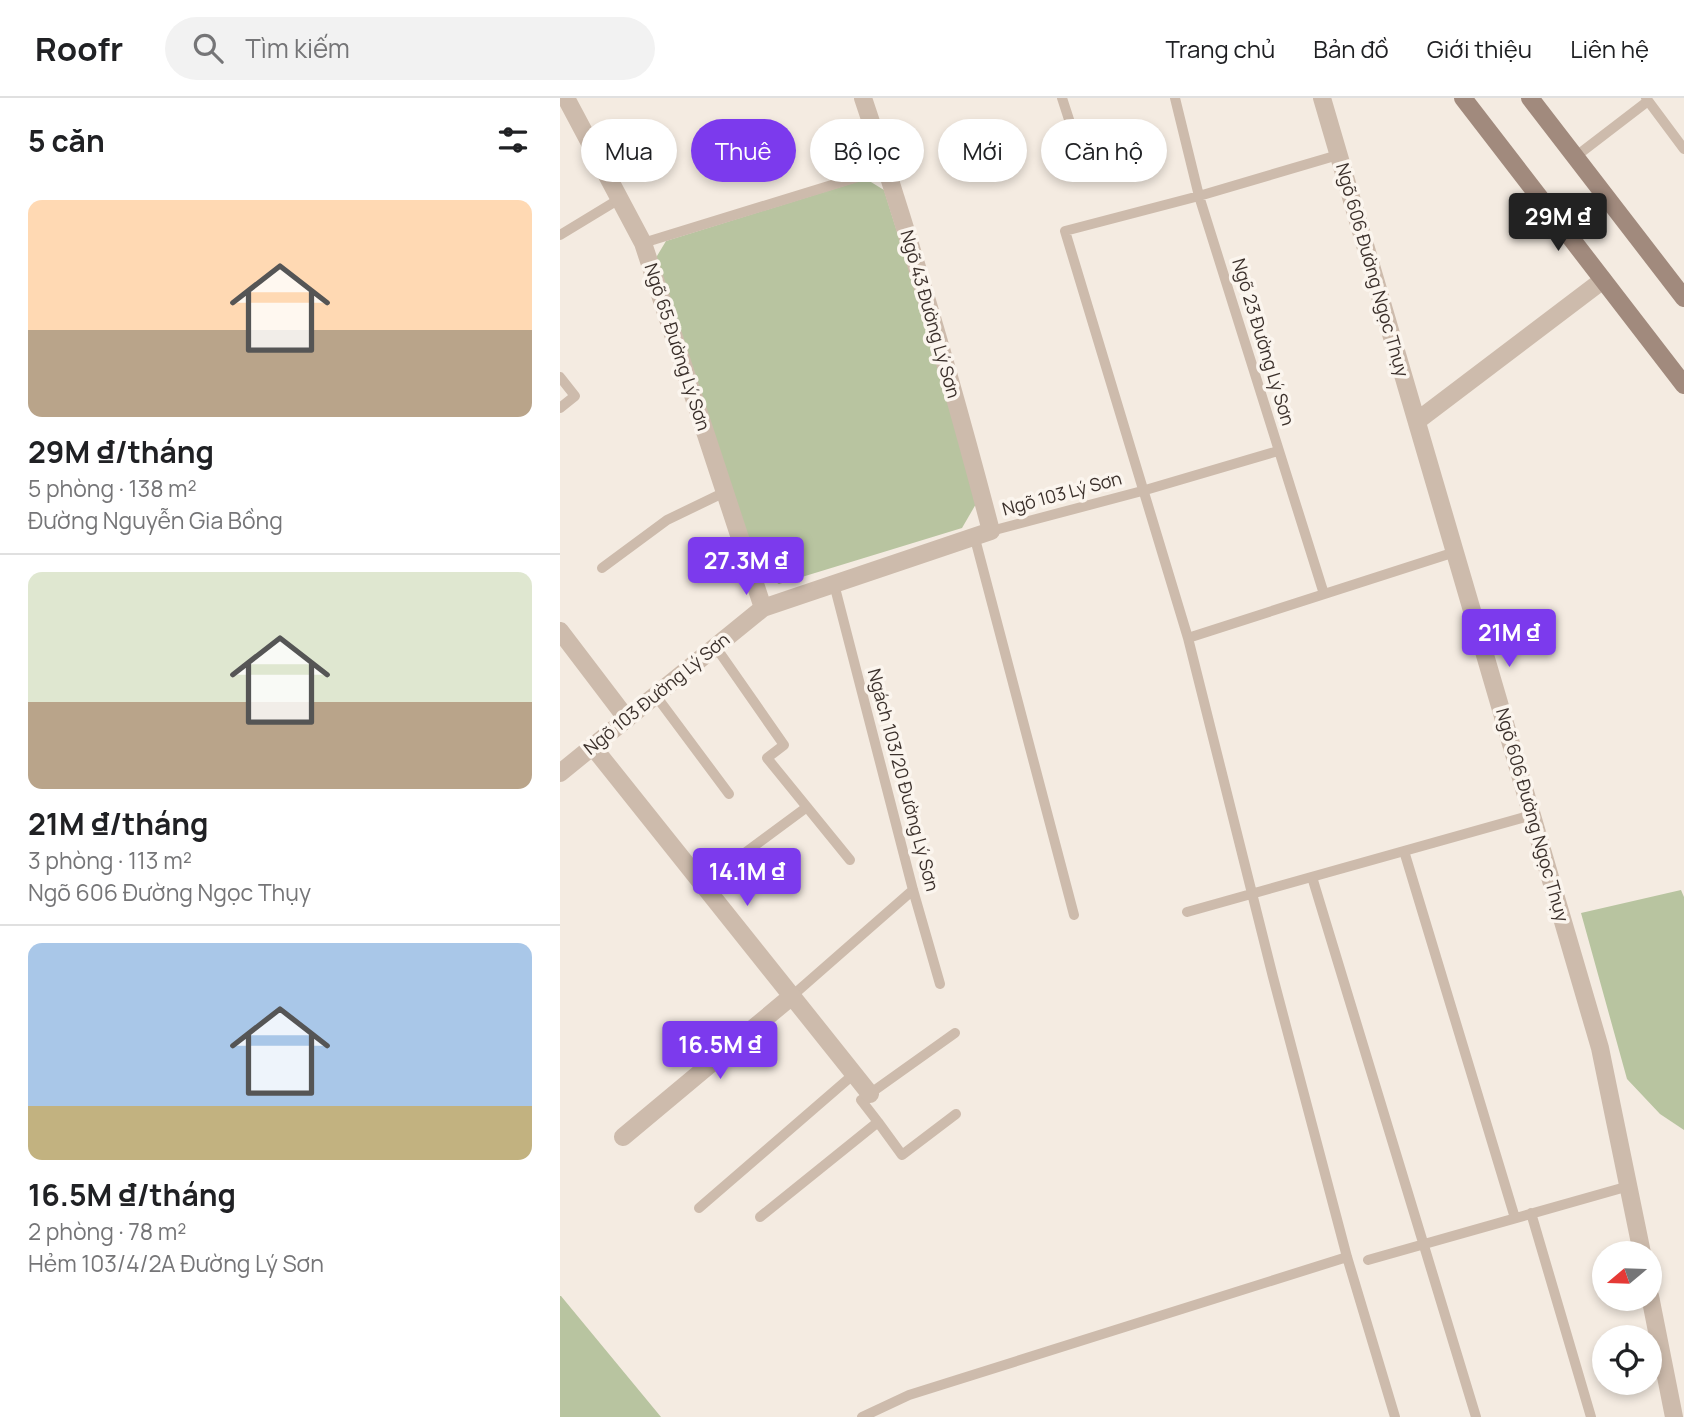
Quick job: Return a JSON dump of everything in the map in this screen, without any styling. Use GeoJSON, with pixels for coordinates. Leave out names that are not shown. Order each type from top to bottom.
{"type":"FeatureCollection","features":[{"type":"Feature","properties":{"kind":"main road"},"geometry":{"type":"LineString","coordinates":[[1463,98],[1684,385]]}},
{"type":"Feature","properties":{"kind":"main road"},"geometry":{"type":"LineString","coordinates":[[1530,98],[1684,298]]}},
{"type":"Feature","properties":{"kind":"street","name":"Ngõ 65 Đường Lý Sơn"},"geometry":{"type":"LineString","coordinates":[[566,98],[643,243],[763,608]]}},
{"type":"Feature","properties":{"kind":"street","name":"Ngõ 43 Đường Lý Sơn"},"geometry":{"type":"LineString","coordinates":[[863,98],[870,119]]}},
{"type":"Feature","properties":{"kind":"street","name":"Ngõ 606 Đường Ngọc Thụy"},"geometry":{"type":"LineString","coordinates":[[1322,98],[1600,1048],[1640,1241]]}},
{"type":"Feature","properties":{"kind":"street","name":"Ngõ 43 Đường Lý Sơn"},"geometry":{"type":"LineString","coordinates":[[891,182],[965,433],[982,533]]}},
{"type":"Feature","properties":{"kind":"street"},"geometry":{"type":"LineString","coordinates":[[1417,421],[1603,280]]}},
{"type":"Feature","properties":{"kind":"street","name":"Ngõ 103 Đường Lý Sơn"},"geometry":{"type":"LineString","coordinates":[[560,774],[763,608],[982,533]]}},
{"type":"Feature","properties":{"kind":"street"},"geometry":{"type":"LineString","coordinates":[[560,631],[627,719]]}},
{"type":"Feature","properties":{"kind":"street"},"geometry":{"type":"LineString","coordinates":[[593,747],[870,1094]]}},
{"type":"Feature","properties":{"kind":"street"},"geometry":{"type":"LineString","coordinates":[[623,1137],[792,996]]}},
{"type":"Feature","properties":{"kind":"street"},"geometry":{"type":"LineString","coordinates":[[1653,1311],[1674,1417]]}},
{"type":"Feature","properties":{"kind":"lane"},"geometry":{"type":"LineString","coordinates":[[1062,98],[1069,119]]}},
{"type":"Feature","properties":{"kind":"lane","name":"Ngõ 23 Đường Lý Sơn"},"geometry":{"type":"LineString","coordinates":[[1175,98],[1199,196],[1324,594]]}},
{"type":"Feature","properties":{"kind":"lane"},"geometry":{"type":"LineString","coordinates":[[1575,157],[1647,99],[1684,149]]}},
{"type":"Feature","properties":{"kind":"lane"},"geometry":{"type":"LineString","coordinates":[[1338,155],[1199,196],[1065,231],[1188,638],[1347,1257],[1395,1417]]}},
{"type":"Feature","properties":{"kind":"lane"},"geometry":{"type":"LineString","coordinates":[[643,243],[841,182]]}},
{"type":"Feature","properties":{"kind":"lane"},"geometry":{"type":"LineString","coordinates":[[560,235],[621,198]]}},
{"type":"Feature","properties":{"kind":"lane"},"geometry":{"type":"LineString","coordinates":[[560,377],[575,396],[560,408]]}},
{"type":"Feature","properties":{"kind":"lane","name":"Ngõ 103 Lý Sơn"},"geometry":{"type":"LineString","coordinates":[[982,533],[1143,491],[1278,450]]}},
{"type":"Feature","properties":{"kind":"lane"},"geometry":{"type":"LineString","coordinates":[[602,568],[667,520],[725,492]]}},
{"type":"Feature","properties":{"kind":"lane"},"geometry":{"type":"LineString","coordinates":[[982,533],[1074,915]]}},
{"type":"Feature","properties":{"kind":"lane"},"geometry":{"type":"LineString","coordinates":[[1188,638],[1455,552]]}},
{"type":"Feature","properties":{"kind":"lane","name":"Ngách 103/20 Đường Lý Sơn"},"geometry":{"type":"LineString","coordinates":[[834,584],[940,984]]}},
{"type":"Feature","properties":{"kind":"lane"},"geometry":{"type":"LineString","coordinates":[[715,646],[784,746],[767,758],[850,860]]}},
{"type":"Feature","properties":{"kind":"lane"},"geometry":{"type":"LineString","coordinates":[[656,696],[729,793]]}},
{"type":"Feature","properties":{"kind":"lane"},"geometry":{"type":"LineString","coordinates":[[703,884],[807,807]]}},
{"type":"Feature","properties":{"kind":"lane"},"geometry":{"type":"LineString","coordinates":[[1187,912],[1532,815]]}},
{"type":"Feature","properties":{"kind":"lane"},"geometry":{"type":"LineString","coordinates":[[1404,851],[1515,1218]]}},
{"type":"Feature","properties":{"kind":"lane"},"geometry":{"type":"LineString","coordinates":[[1312,877],[1476,1417]]}},
{"type":"Feature","properties":{"kind":"lane"},"geometry":{"type":"LineString","coordinates":[[792,996],[913,890]]}},
{"type":"Feature","properties":{"kind":"lane"},"geometry":{"type":"LineString","coordinates":[[955,1033],[861,1100],[902,1154],[956,1114]]}},
{"type":"Feature","properties":{"kind":"lane"},"geometry":{"type":"LineString","coordinates":[[699,1208],[854,1074]]}},
{"type":"Feature","properties":{"kind":"lane"},"geometry":{"type":"LineString","coordinates":[[760,1217],[878,1122]]}},
{"type":"Feature","properties":{"kind":"lane"},"geometry":{"type":"LineString","coordinates":[[1368,1260],[1629,1186]]}},
{"type":"Feature","properties":{"kind":"lane"},"geometry":{"type":"LineString","coordinates":[[1531,1213],[1591,1417]]}},
{"type":"Feature","properties":{"kind":"lane"},"geometry":{"type":"LineString","coordinates":[[862,1417],[909,1395],[1347,1257]]}},
{"type":"Feature","properties":{"kind":"green space"},"geometry":{"type":"Polygon","coordinates":[[[856,182],[871,182],[884,190],[980,497],[962,528],[779,584],[757,572],[654,261],[666,241],[856,182]]]}},
{"type":"Feature","properties":{"kind":"green space"},"geometry":{"type":"Polygon","coordinates":[[[1681,890],[1684,897],[1684,1130],[1660,1114],[1627,1079],[1581,913],[1681,890]]]}},
{"type":"Feature","properties":{"kind":"green space"},"geometry":{"type":"Polygon","coordinates":[[[561,1296],[661,1417],[560,1417],[561,1296]]]}}]}
